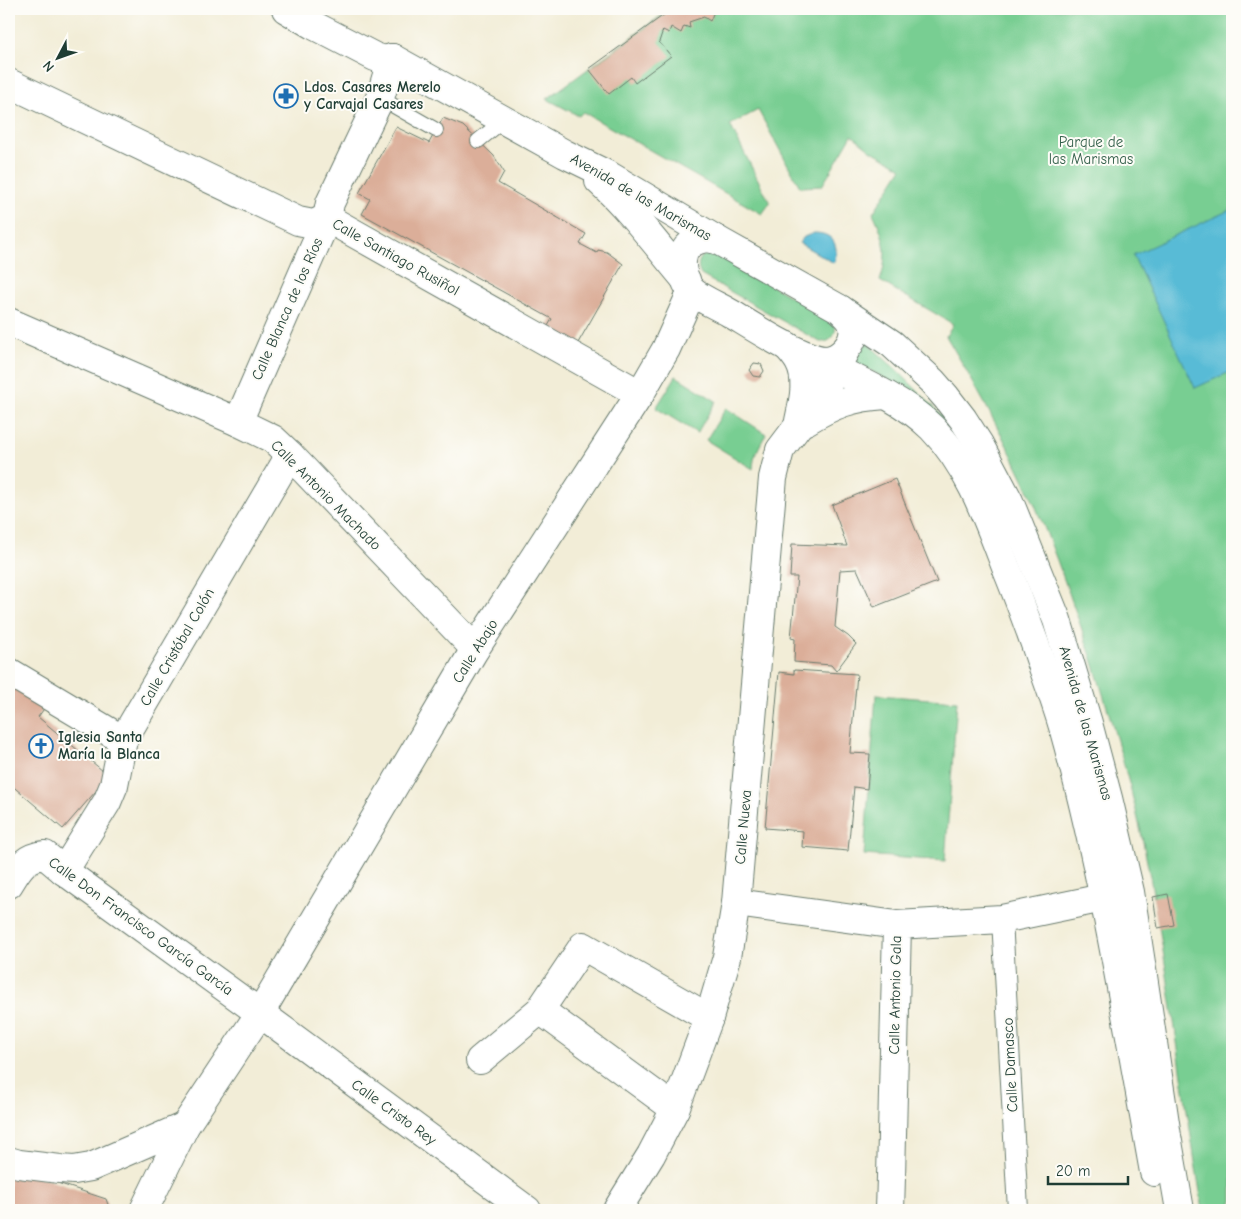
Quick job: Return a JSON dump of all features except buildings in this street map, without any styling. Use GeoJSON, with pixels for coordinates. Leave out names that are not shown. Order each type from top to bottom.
{"type":"FeatureCollection","features":[{"type":"Feature","properties":{"kind":"street"},"geometry":{"type":"LineString","coordinates":[[286,9],[375,57],[385,60],[392,58],[390,48],[322,9]]}},
{"type":"Feature","properties":{"kind":"street","name":"Calle Blanca de los Ríos"},"geometry":{"type":"LineString","coordinates":[[238,422],[327,218],[330,203],[380,98],[392,58]]}},
{"type":"Feature","properties":{"kind":"street","name":"Avenida de las Marismas"},"geometry":{"type":"LineString","coordinates":[[392,58],[565,154],[610,176],[717,240],[840,309],[892,344],[936,386],[974,435],[1000,483],[1021,529],[1045,590],[1072,666],[1099,762],[1161,1210]]}},
{"type":"Feature","properties":{"kind":"street","name":"Calle Santiago Rusiñol"},"geometry":{"type":"LineString","coordinates":[[9,83],[298,222],[314,224],[327,218],[640,394]]}},
{"type":"Feature","properties":{"kind":"street","name":"Avenida de las Marismas"},"geometry":{"type":"LineString","coordinates":[[565,154],[592,174],[614,195],[689,286],[787,346],[831,360],[901,404],[923,420],[948,446],[958,461],[987,519],[1014,587],[1057,710],[1084,807],[1117,895],[1167,1136],[1180,1210]]}},
{"type":"Feature","properties":{"kind":"street"},"geometry":{"type":"LineString","coordinates":[[689,286],[683,274],[681,264],[686,248],[699,240],[707,238],[717,240]]}},
{"type":"Feature","properties":{"kind":"street","name":"Calle Abajo"},"geometry":{"type":"LineString","coordinates":[[144,1210],[185,1126],[260,1013],[475,649],[640,394],[666,349],[689,286]]}},
{"type":"Feature","properties":{"kind":"street","name":"Calle Nueva"},"geometry":{"type":"LineString","coordinates":[[617,1210],[651,1155],[675,1109],[709,1018],[727,957],[736,904],[773,478],[780,450],[823,393],[831,360],[850,344],[854,327],[840,309]]}},
{"type":"Feature","properties":{"kind":"street","name":"Calle Antonio Machado"},"geometry":{"type":"LineString","coordinates":[[9,322],[273,439],[475,649]]}},
{"type":"Feature","properties":{"kind":"street","name":"Calle Nueva"},"geometry":{"type":"LineString","coordinates":[[787,346],[798,360],[804,377],[804,395],[798,426]]}},
{"type":"Feature","properties":{"kind":"street","name":"Calle Nueva"},"geometry":{"type":"LineString","coordinates":[[798,426],[821,412],[844,402],[868,396],[886,395]]}},
{"type":"Feature","properties":{"kind":"street","name":"Calle Cristóbal Colón"},"geometry":{"type":"LineString","coordinates":[[64,871],[107,802],[114,785],[123,740],[290,455]]}},
{"type":"Feature","properties":{"kind":"street"},"geometry":{"type":"LineString","coordinates":[[9,672],[123,740]]}},
{"type":"Feature","properties":{"kind":"street","name":"Calle Don Francisco García García"},"geometry":{"type":"LineString","coordinates":[[14,875],[28,859],[45,855],[64,871],[260,1013]]}},
{"type":"Feature","properties":{"kind":"street","name":"Calle Antonio Gala"},"geometry":{"type":"LineString","coordinates":[[890,1210],[897,925],[1002,920],[1117,895]]}},
{"type":"Feature","properties":{"kind":"street"},"geometry":{"type":"LineString","coordinates":[[736,904],[897,925]]}},
{"type":"Feature","properties":{"kind":"street","name":"Calle Damasco"},"geometry":{"type":"LineString","coordinates":[[1002,920],[1018,1210]]}},
{"type":"Feature","properties":{"kind":"street"},"geometry":{"type":"LineString","coordinates":[[480,1060],[540,1010],[583,946],[709,1018]]}},
{"type":"Feature","properties":{"kind":"street"},"geometry":{"type":"LineString","coordinates":[[540,1010],[675,1109]]}},
{"type":"Feature","properties":{"kind":"street","name":"Calle Cristo Rey"},"geometry":{"type":"LineString","coordinates":[[260,1013],[527,1210]]}},
{"type":"Feature","properties":{"kind":"street"},"geometry":{"type":"LineString","coordinates":[[9,1161],[60,1170],[91,1167],[185,1126]]}},
{"type":"Feature","properties":{"kind":"lane"},"geometry":{"type":"LineString","coordinates":[[380,98],[436,130]]}},
{"type":"Feature","properties":{"kind":"lane"},"geometry":{"type":"LineString","coordinates":[[478,141],[504,120]]}},
{"type":"Feature","properties":{"kind":"green space","name":"Parque de las Marismas"},"geometry":{"type":"Polygon","coordinates":[[[670,9],[1232,9],[1232,1210],[1203,1210],[1159,926],[1136,810],[1092,659],[1045,529],[1012,455],[946,336],[953,324],[880,281],[885,254],[883,238],[873,213],[902,168],[872,151],[852,135],[822,186],[800,187],[758,110],[730,125],[770,203],[762,214],[583,112],[579,116],[547,99],[670,9]]]}},
{"type":"Feature","properties":{"kind":"green space"},"geometry":{"type":"Polygon","coordinates":[[[707,253],[716,254],[833,321],[835,327],[833,337],[828,341],[820,342],[701,275],[699,263],[707,253]]]}},
{"type":"Feature","properties":{"kind":"green space"},"geometry":{"type":"Polygon","coordinates":[[[866,342],[899,372],[949,423],[984,474],[929,408],[894,383],[851,362],[866,342]]]}},
{"type":"Feature","properties":{"kind":"green space"},"geometry":{"type":"Polygon","coordinates":[[[676,376],[716,401],[697,433],[656,408],[676,376]]]}},
{"type":"Feature","properties":{"kind":"green space"},"geometry":{"type":"Polygon","coordinates":[[[726,408],[766,434],[756,455],[753,469],[706,440],[726,408]]]}},
{"type":"Feature","properties":{"kind":"green space"},"geometry":{"type":"Polygon","coordinates":[[[876,695],[957,701],[945,861],[864,855],[876,695]]]}},
{"type":"Feature","properties":{"kind":"water"},"geometry":{"type":"Polygon","coordinates":[[[1232,209],[1232,371],[1195,388],[1133,255],[1232,209]]]}},
{"type":"Feature","properties":{"kind":"water"},"geometry":{"type":"Polygon","coordinates":[[[814,233],[826,235],[833,241],[836,251],[834,263],[799,243],[804,237],[814,233]]]}},
{"type":"Feature","properties":{"kind":"place","name":"Ldos. Casares Merelo y Carvajal Casares"},"geometry":{"type":"Point","coordinates":[286,96]}},
{"type":"Feature","properties":{"kind":"place","name":"Iglesia Santa María la Blanca"},"geometry":{"type":"Point","coordinates":[41,746]}}]}
